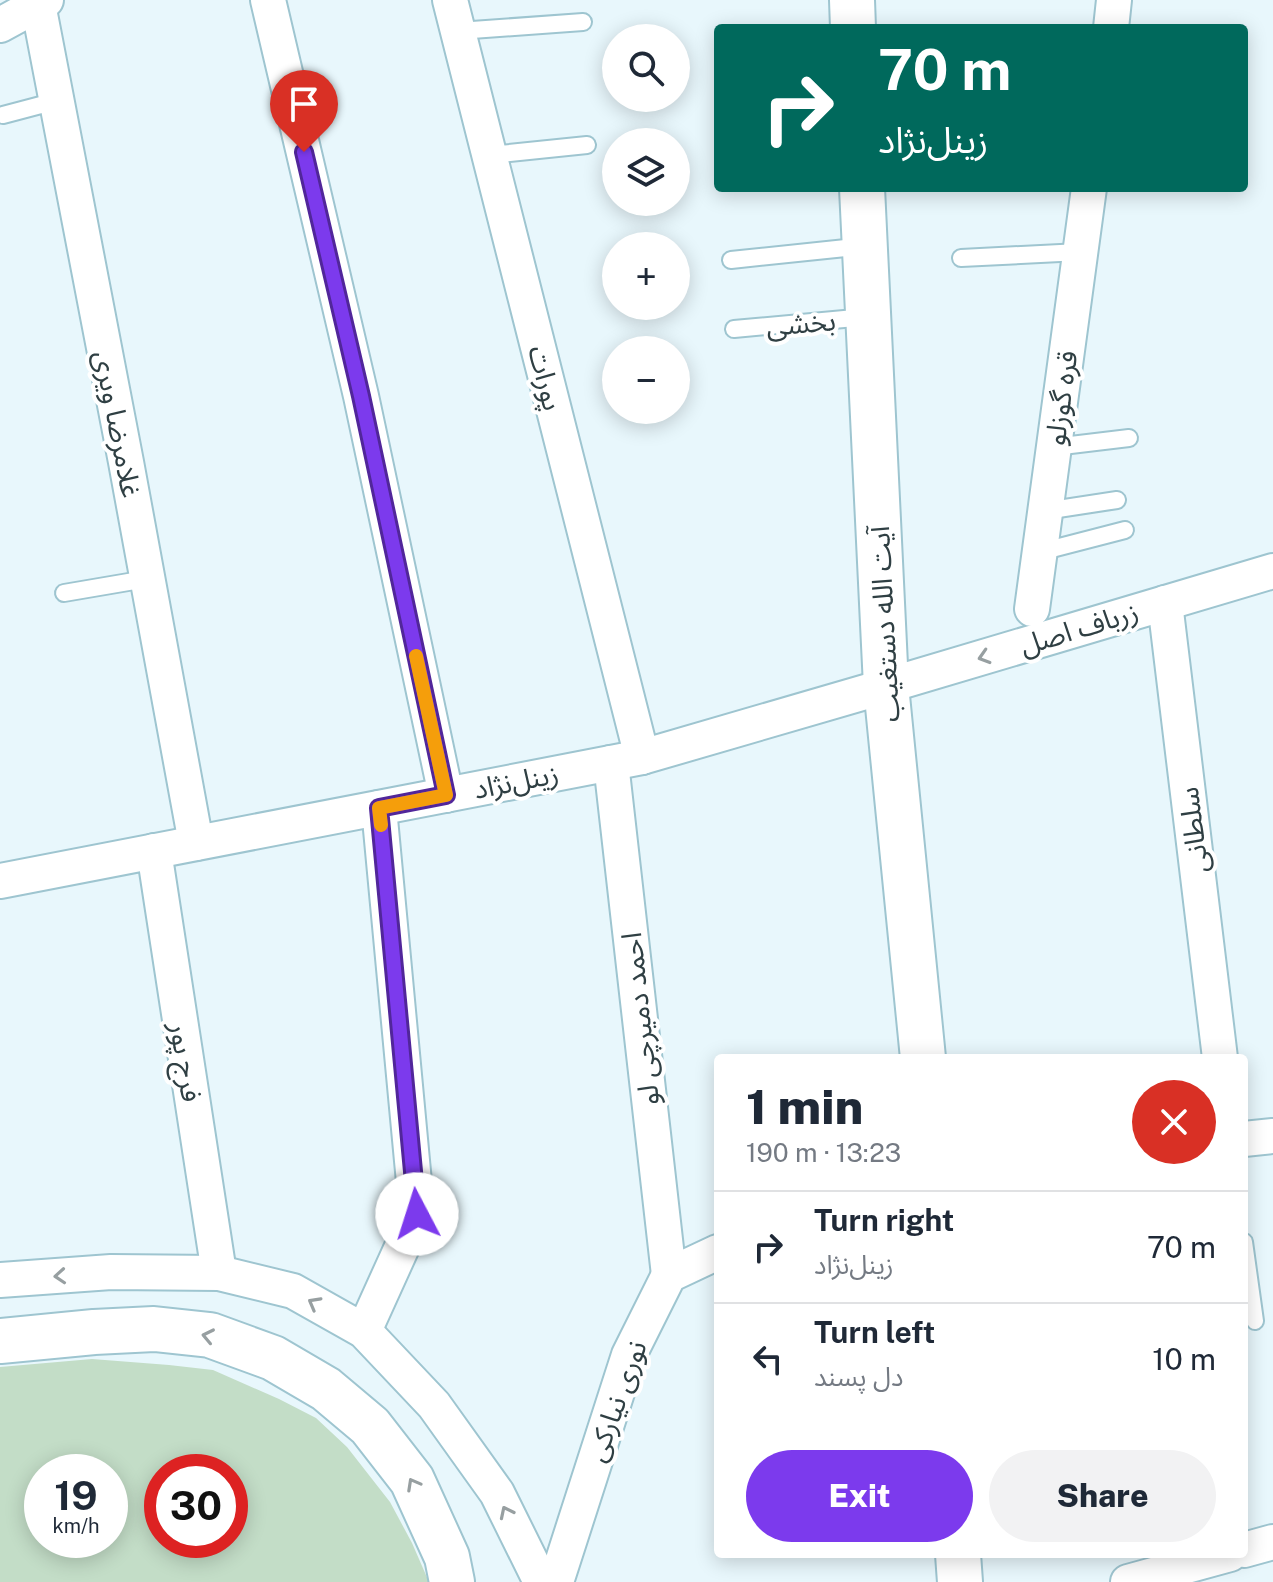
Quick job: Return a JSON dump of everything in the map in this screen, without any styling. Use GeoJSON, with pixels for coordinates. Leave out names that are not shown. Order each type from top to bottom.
{"type":"FeatureCollection","features":[{"type":"Feature","properties":{"kind":"street"},"geometry":{"type":"LineString","coordinates":[[268,0],[361,396],[446,795]]}},
{"type":"Feature","properties":{"kind":"street"},"geometry":{"type":"LineString","coordinates":[[852,0],[853,24]]}},
{"type":"Feature","properties":{"kind":"street"},"geometry":{"type":"LineString","coordinates":[[1111,24],[1114,0]]}},
{"type":"Feature","properties":{"kind":"street"},"geometry":{"type":"LineString","coordinates":[[0,25],[42,2]]}},
{"type":"Feature","properties":{"kind":"street","name":"غلامرضا ویری"},"geometry":{"type":"LineString","coordinates":[[42,2],[56,101],[196,843]]}},
{"type":"Feature","properties":{"kind":"street","name":"پورات"},"geometry":{"type":"LineString","coordinates":[[454,16],[490,155],[626,760]]}},
{"type":"Feature","properties":{"kind":"street","name":"آیت الله دستغیب"},"geometry":{"type":"LineString","coordinates":[[862,192],[886,686],[923,1054]]}},
{"type":"Feature","properties":{"kind":"street","name":"قره گوزلو"},"geometry":{"type":"LineString","coordinates":[[1032,609],[1088,192]]}},
{"type":"Feature","properties":{"kind":"street","name":"زرباف اصل"},"geometry":{"type":"LineString","coordinates":[[886,686],[1273,571]]}},
{"type":"Feature","properties":{"kind":"street","name":"سلطانی"},"geometry":{"type":"LineString","coordinates":[[1165,603],[1220,1054]]}},
{"type":"Feature","properties":{"kind":"street","name":"زینل‌نژاد"},"geometry":{"type":"LineString","coordinates":[[0,881],[626,760],[886,686]]}},
{"type":"Feature","properties":{"kind":"street","name":"احمد دمیرچی لو"},"geometry":{"type":"LineString","coordinates":[[626,760],[669,1275]]}},
{"type":"Feature","properties":{"kind":"street"},"geometry":{"type":"LineString","coordinates":[[364,1331],[417,1214],[379,808]]}},
{"type":"Feature","properties":{"kind":"street","name":"فرج پور"},"geometry":{"type":"LineString","coordinates":[[154,851],[219,1273]]}},
{"type":"Feature","properties":{"kind":"street"},"geometry":{"type":"LineString","coordinates":[[1248,1139],[1273,1136]]}},
{"type":"Feature","properties":{"kind":"street"},"geometry":{"type":"LineString","coordinates":[[669,1275],[714,1254]]}},
{"type":"Feature","properties":{"kind":"street"},"geometry":{"type":"LineString","coordinates":[[0,1280],[111,1272],[219,1273],[293,1291],[364,1331],[434,1405],[497,1493],[541,1582]]}},
{"type":"Feature","properties":{"kind":"street","name":"نوری نیارکی"},"geometry":{"type":"LineString","coordinates":[[556,1582],[629,1355],[669,1275]]}},
{"type":"Feature","properties":{"kind":"street"},"geometry":{"type":"LineString","coordinates":[[0,1341],[154,1329],[210,1335],[273,1358],[326,1389],[370,1426],[412,1480],[447,1557],[452,1582]]}},
{"type":"Feature","properties":{"kind":"street"},"geometry":{"type":"LineString","coordinates":[[1248,1549],[1273,1542]]}},
{"type":"Feature","properties":{"kind":"street"},"geometry":{"type":"LineString","coordinates":[[958,1558],[960,1582]]}},
{"type":"Feature","properties":{"kind":"street"},"geometry":{"type":"LineString","coordinates":[[1128,1582],[1215,1558]]}},
{"type":"Feature","properties":{"kind":"lane"},"geometry":{"type":"LineString","coordinates":[[454,16],[583,22]]}},
{"type":"Feature","properties":{"kind":"lane"},"geometry":{"type":"LineString","coordinates":[[3,115],[56,101]]}},
{"type":"Feature","properties":{"kind":"lane"},"geometry":{"type":"LineString","coordinates":[[490,155],[587,145]]}},
{"type":"Feature","properties":{"kind":"lane"},"geometry":{"type":"LineString","coordinates":[[731,260],[865,246]]}},
{"type":"Feature","properties":{"kind":"lane"},"geometry":{"type":"LineString","coordinates":[[961,258],[1080,252]]}},
{"type":"Feature","properties":{"kind":"lane","name":"بخشی"},"geometry":{"type":"LineString","coordinates":[[734,329],[868,316]]}},
{"type":"Feature","properties":{"kind":"lane"},"geometry":{"type":"LineString","coordinates":[[1054,447],[1129,438]]}},
{"type":"Feature","properties":{"kind":"lane"},"geometry":{"type":"LineString","coordinates":[[1045,511],[1117,500]]}},
{"type":"Feature","properties":{"kind":"lane"},"geometry":{"type":"LineString","coordinates":[[1040,552],[1125,530]]}},
{"type":"Feature","properties":{"kind":"lane"},"geometry":{"type":"LineString","coordinates":[[64,593],[146,579]]}},
{"type":"Feature","properties":{"kind":"lane"},"geometry":{"type":"LineString","coordinates":[[1248,1271],[1255,1321]]}},
{"type":"Feature","properties":{"kind":"green space"},"geometry":{"type":"Polygon","coordinates":[[[92,1359],[213,1370],[316,1418],[347,1447],[390,1502],[429,1582],[0,1582],[0,1367],[92,1359]]]}},
{"type":"Feature","properties":{"kind":"slow traffic"},"geometry":{"type":"LineString","coordinates":[[381,825],[379,808],[446,795],[416,656]]}},
{"type":"Feature","properties":{"kind":"route"},"geometry":{"type":"LineString","coordinates":[[304,152],[361,396],[446,795],[379,808],[417,1214]]}}]}
